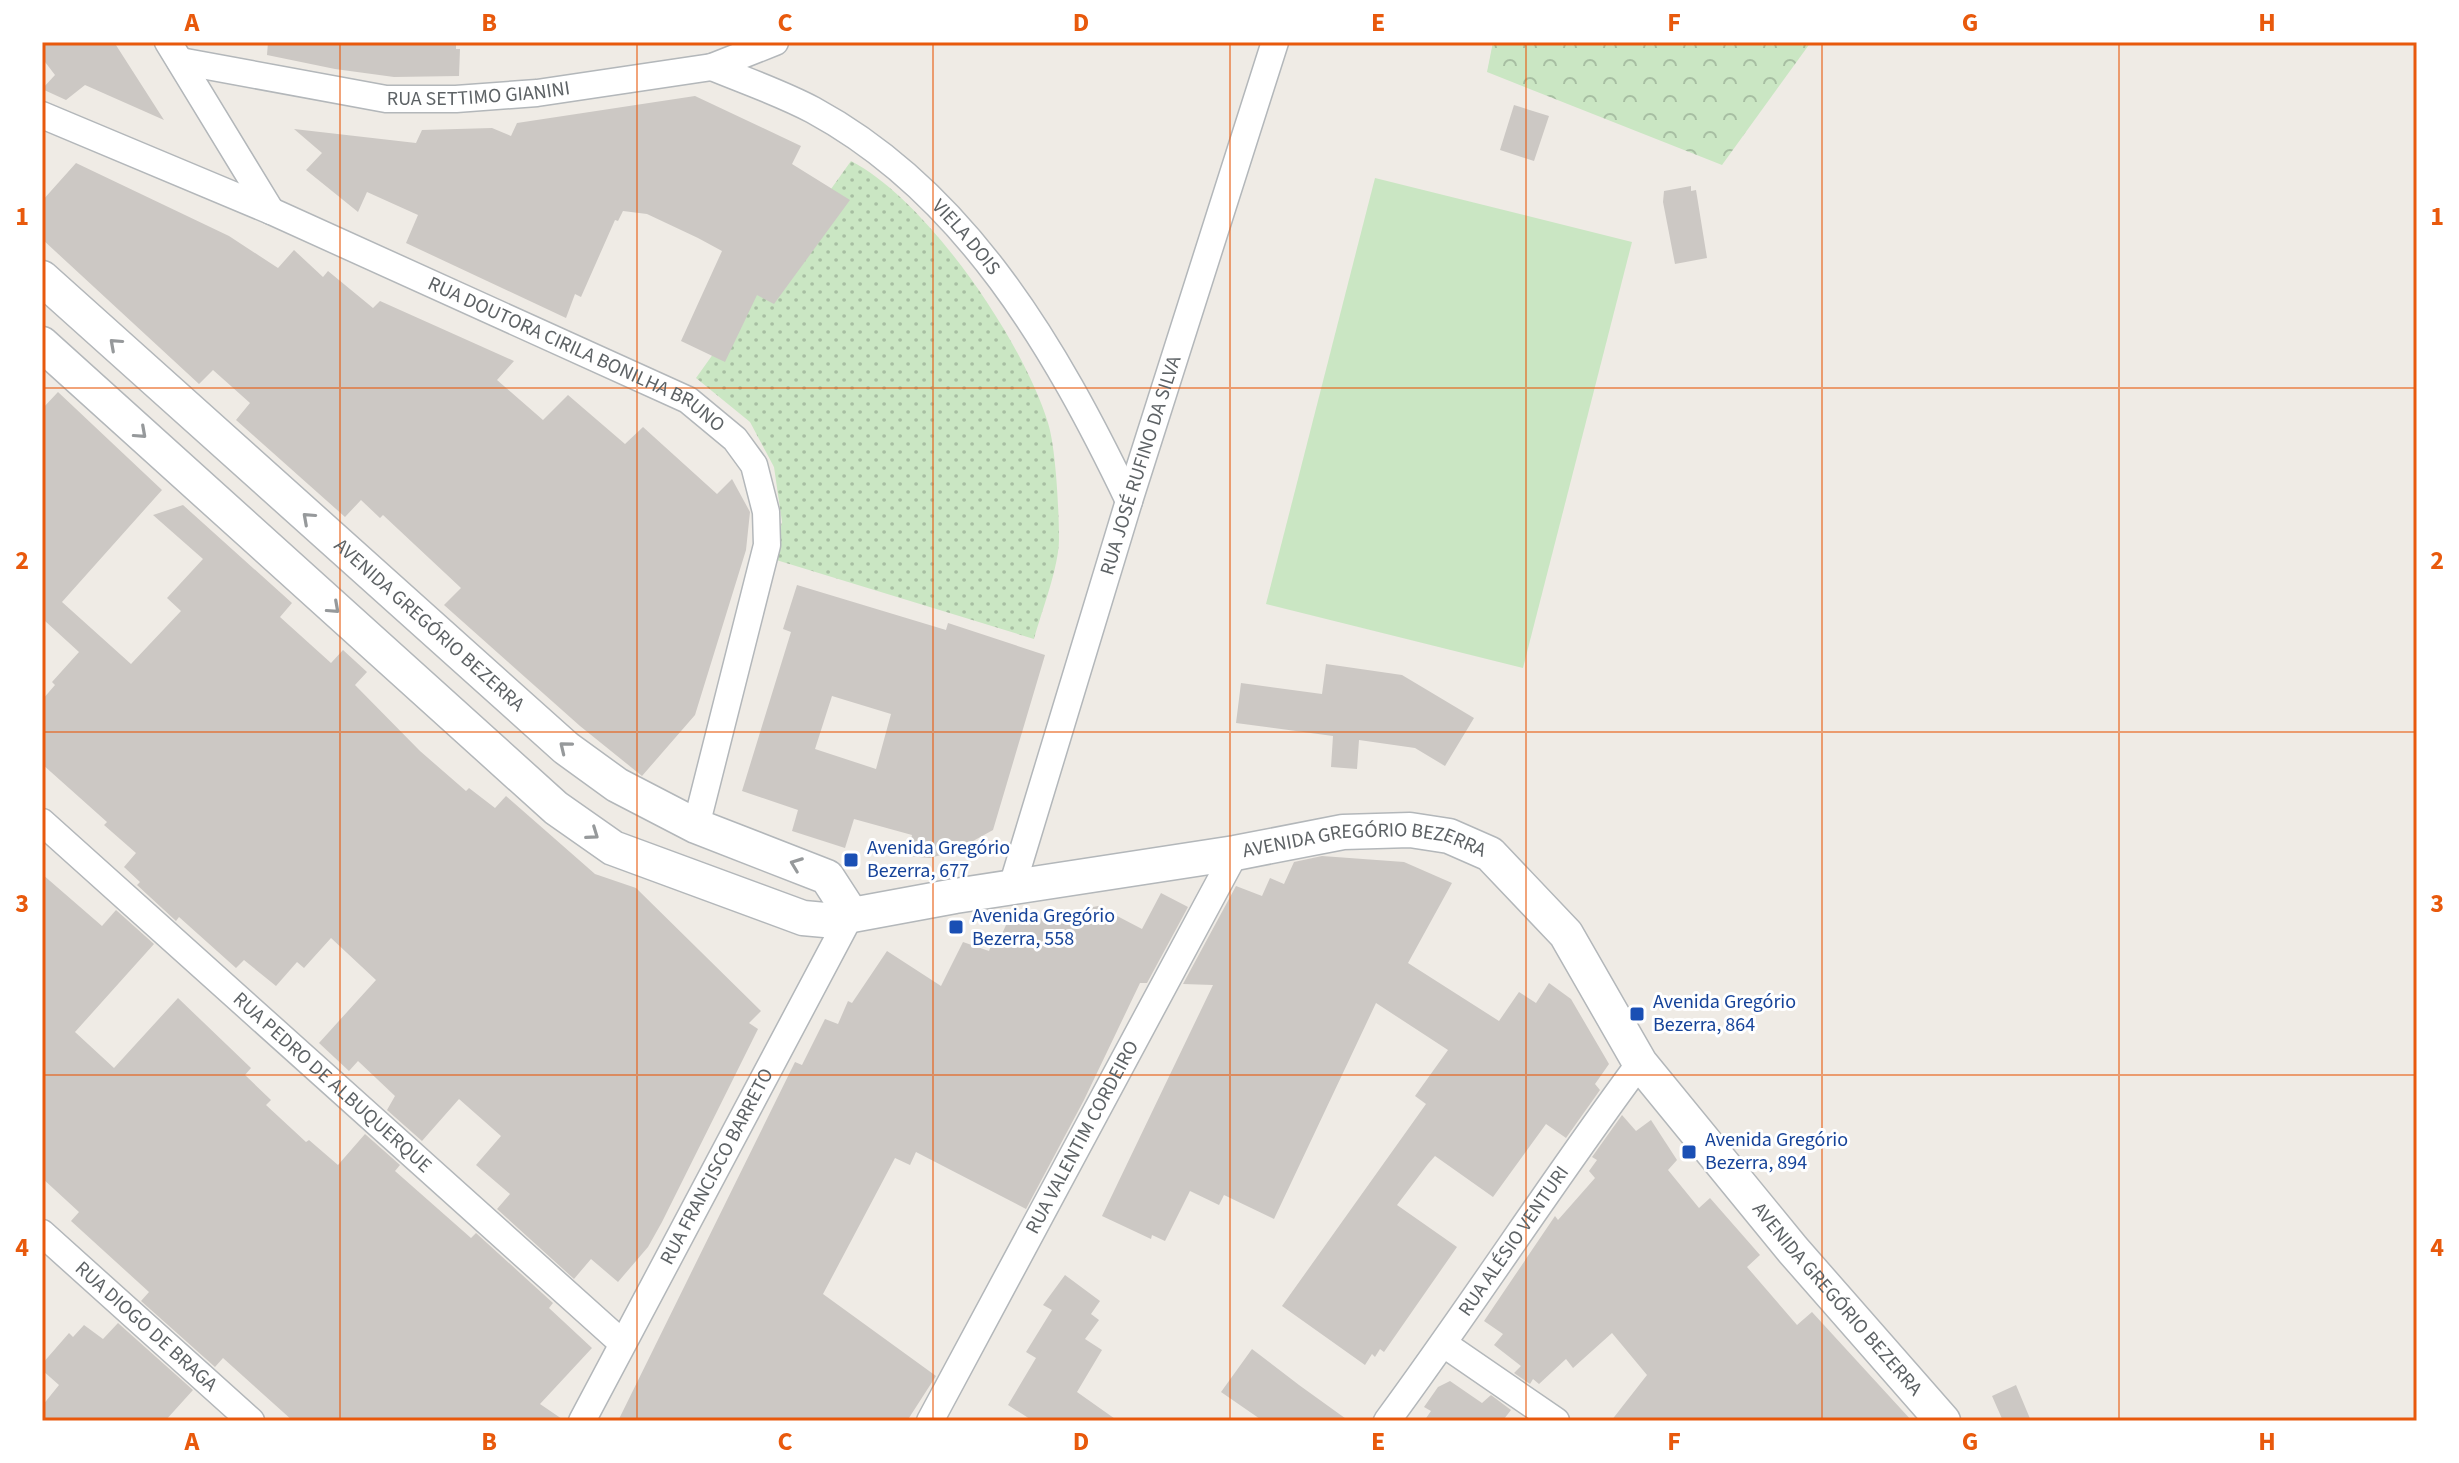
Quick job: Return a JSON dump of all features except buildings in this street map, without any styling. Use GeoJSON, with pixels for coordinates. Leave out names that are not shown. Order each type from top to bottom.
{"type":"FeatureCollection","features":[{"type":"Feature","properties":{"kind":"street","name":"RUA SETTIMO GIANINI"},"geometry":{"type":"LineString","coordinates":[[174,52],[400,99],[456,99],[537,93],[712,67],[775,42]]}},
{"type":"Feature","properties":{"kind":"street","name":"RUA JOSÉ RUFINO DA SILVA"},"geometry":{"type":"LineString","coordinates":[[1011,890],[1129,501],[1275,42]]}},
{"type":"Feature","properties":{"kind":"street"},"geometry":{"type":"LineString","coordinates":[[174,52],[271,211]]}},
{"type":"Feature","properties":{"kind":"street","name":"VIELA DOIS"},"geometry":{"type":"LineString","coordinates":[[712,67],[813,110],[891,162],[953,220],[1033,322],[1085,410],[1129,501]]}},
{"type":"Feature","properties":{"kind":"street","name":"RUA DOUTORA CIRILA BONILHA BRUNO"},"geometry":{"type":"LineString","coordinates":[[42,115],[271,211],[688,400],[735,439],[754,465],[766,512],[767,545],[696,826]]}},
{"type":"Feature","properties":{"kind":"street","name":"AVENIDA GREGÓRIO BEZERRA"},"geometry":{"type":"LineString","coordinates":[[42,278],[566,748],[617,785],[696,826],[827,877],[851,914]]}},
{"type":"Feature","properties":{"kind":"street","name":"AVENIDA GREGÓRIO BEZERRA"},"geometry":{"type":"LineString","coordinates":[[42,344],[556,808],[613,848],[803,918],[825,920],[1235,853],[1343,832],[1410,830],[1449,836],[1490,854],[1566,934],[1640,1063],[1793,1250],[1943,1421]]}},
{"type":"Feature","properties":{"kind":"street","name":"RUA PEDRO DE ALBUQUERQUE"},"geometry":{"type":"LineString","coordinates":[[42,822],[621,1342]]}},
{"type":"Feature","properties":{"kind":"street","name":"RUA VALENTIM CORDEIRO"},"geometry":{"type":"LineString","coordinates":[[930,1421],[1235,853]]}},
{"type":"Feature","properties":{"kind":"street","name":"RUA FRANCISCO BARRETO"},"geometry":{"type":"LineString","coordinates":[[582,1421],[621,1342],[851,914]]}},
{"type":"Feature","properties":{"kind":"street","name":"RUA ALÉSIO VENTURI"},"geometry":{"type":"LineString","coordinates":[[1387,1421],[1444,1344],[1559,1172],[1640,1063]]}},
{"type":"Feature","properties":{"kind":"street","name":"RUA DIOGO DE BRAGA"},"geometry":{"type":"LineString","coordinates":[[42,1233],[251,1421]]}},
{"type":"Feature","properties":{"kind":"street"},"geometry":{"type":"LineString","coordinates":[[1444,1344],[1556,1421]]}},
{"type":"Feature","properties":{"kind":"green space"},"geometry":{"type":"Polygon","coordinates":[[[1493,42],[1811,42],[1722,165],[1487,72],[1493,42]]]}},
{"type":"Feature","properties":{"kind":"green space"},"geometry":{"type":"Polygon","coordinates":[[[851,161],[881,180],[941,240],[995,315],[1036,390],[1053,448],[1059,539],[1053,575],[1034,639],[773,559],[782,522],[774,467],[750,422],[696,378],[851,161]]]}},
{"type":"Feature","properties":{"kind":"green space"},"geometry":{"type":"Polygon","coordinates":[[[1375,178],[1632,242],[1523,668],[1266,604],[1375,178]]]}},
{"type":"Feature","properties":{"kind":"place","name":"Avenida Gregório Bezerra, 677"},"geometry":{"type":"Point","coordinates":[851,860]}},
{"type":"Feature","properties":{"kind":"place","name":"Avenida Gregório Bezerra, 558"},"geometry":{"type":"Point","coordinates":[956,927]}},
{"type":"Feature","properties":{"kind":"place","name":"Avenida Gregório Bezerra, 864"},"geometry":{"type":"Point","coordinates":[1637,1014]}},
{"type":"Feature","properties":{"kind":"place","name":"Avenida Gregório Bezerra, 894"},"geometry":{"type":"Point","coordinates":[1689,1152]}}]}
